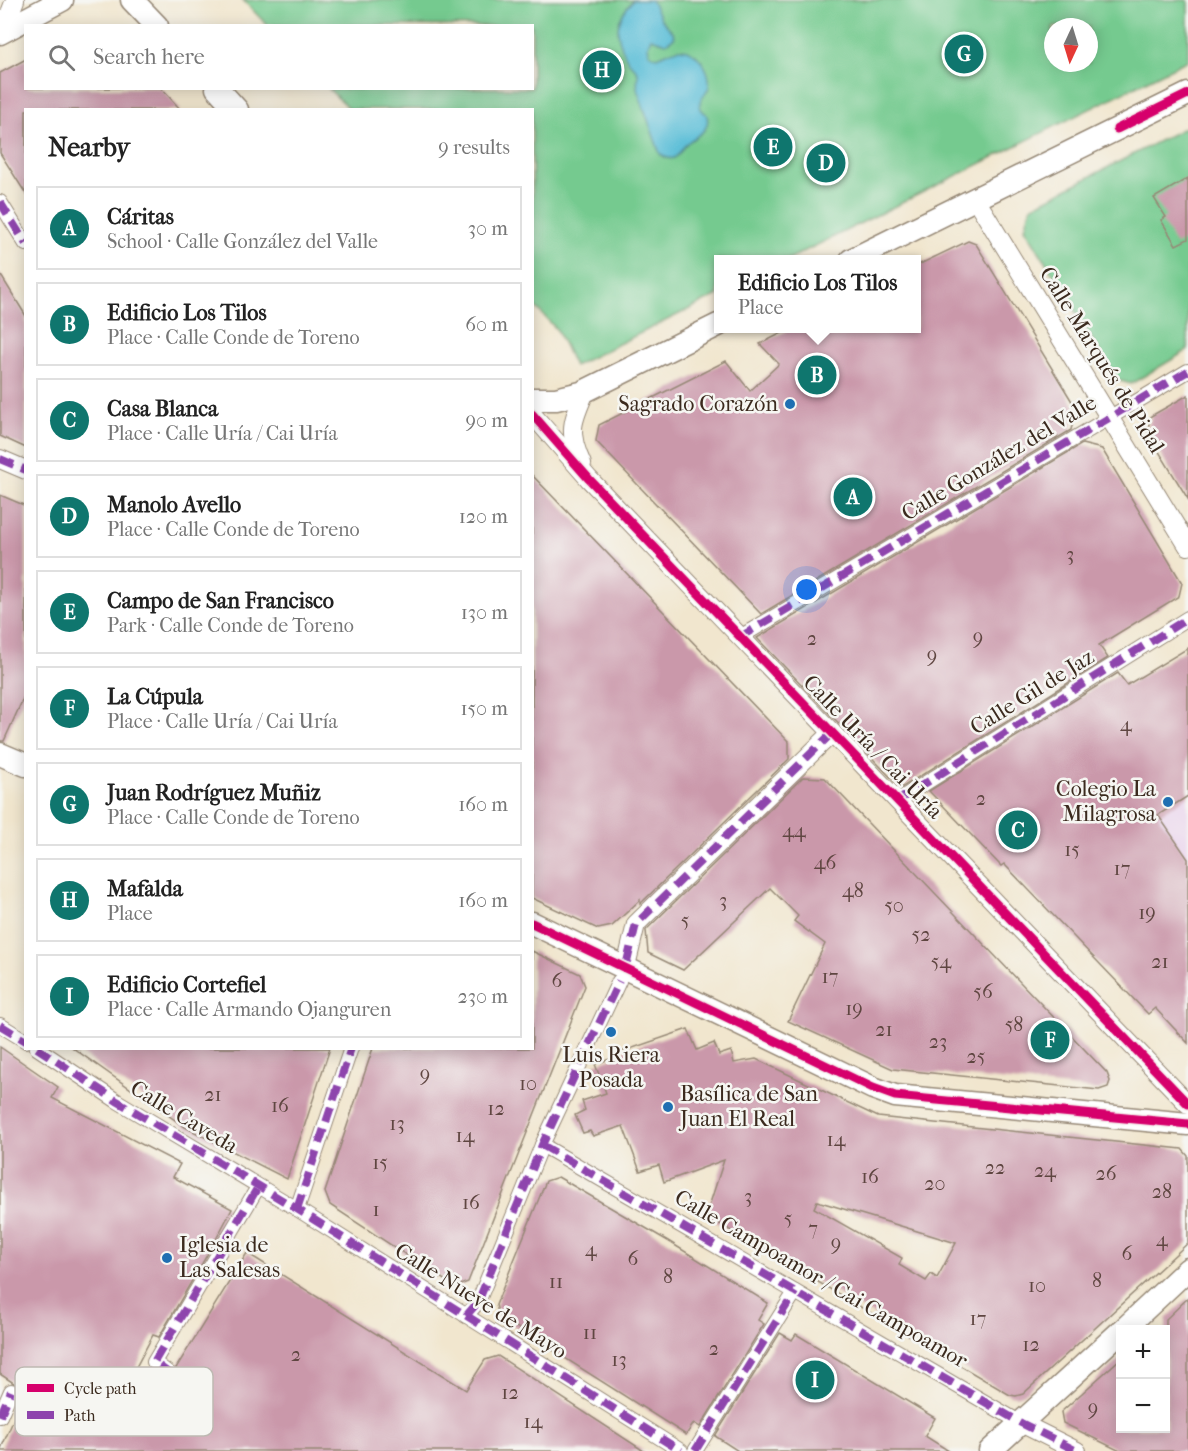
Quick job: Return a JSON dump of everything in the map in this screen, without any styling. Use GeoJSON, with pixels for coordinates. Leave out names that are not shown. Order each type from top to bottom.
{"type":"FeatureCollection","features":[{"type":"Feature","properties":{"kind":"street"},"geometry":{"type":"LineString","coordinates":[[2,32],[15,0]]}},
{"type":"Feature","properties":{"kind":"street"},"geometry":{"type":"LineString","coordinates":[[2,32],[62,0]]}},
{"type":"Feature","properties":{"kind":"street"},"geometry":{"type":"LineString","coordinates":[[132,0],[155,24]]}},
{"type":"Feature","properties":{"kind":"street"},"geometry":{"type":"LineString","coordinates":[[219,90],[235,108]]}},
{"type":"Feature","properties":{"kind":"street"},"geometry":{"type":"LineString","coordinates":[[861,255],[1188,94]]}},
{"type":"Feature","properties":{"kind":"street","name":"Calle Marqués de Pidal"},"geometry":{"type":"LineString","coordinates":[[975,198],[1188,546]]}},
{"type":"Feature","properties":{"kind":"street"},"geometry":{"type":"LineString","coordinates":[[0,202],[24,241]]}},
{"type":"Feature","properties":{"kind":"street"},"geometry":{"type":"LineString","coordinates":[[534,399],[556,399],[586,390],[714,327]]}},
{"type":"Feature","properties":{"kind":"street","name":"Calle González del Valle"},"geometry":{"type":"LineString","coordinates":[[740,637],[1188,371]]}},
{"type":"Feature","properties":{"kind":"street","name":"Calle Uría / Cai Uría"},"geometry":{"type":"LineString","coordinates":[[586,390],[573,420],[572,441],[589,479]]}},
{"type":"Feature","properties":{"kind":"street","name":"Calle Uría / Cai Uría"},"geometry":{"type":"LineString","coordinates":[[534,416],[589,479],[1188,1104]]}},
{"type":"Feature","properties":{"kind":"street"},"geometry":{"type":"LineString","coordinates":[[0,459],[24,469]]}},
{"type":"Feature","properties":{"kind":"street","name":"Calle Gil de Jaz"},"geometry":{"type":"LineString","coordinates":[[897,801],[1188,618]]}},
{"type":"Feature","properties":{"kind":"street"},"geometry":{"type":"LineString","coordinates":[[627,962],[636,924],[832,733]]}},
{"type":"Feature","properties":{"kind":"street"},"geometry":{"type":"LineString","coordinates":[[0,754],[24,764]]}},
{"type":"Feature","properties":{"kind":"street"},"geometry":{"type":"LineString","coordinates":[[534,924],[873,1088],[896,1096],[1188,1124]]}},
{"type":"Feature","properties":{"kind":"street"},"geometry":{"type":"LineString","coordinates":[[466,1316],[478,1302],[542,1145],[619,981]]}},
{"type":"Feature","properties":{"kind":"street"},"geometry":{"type":"LineString","coordinates":[[0,1024],[24,1040]]}},
{"type":"Feature","properties":{"kind":"street","name":"Calle Caveda"},"geometry":{"type":"LineString","coordinates":[[40,1050],[117,1101],[254,1184]]}},
{"type":"Feature","properties":{"kind":"street"},"geometry":{"type":"LineString","coordinates":[[297,1209],[350,1050]]}},
{"type":"Feature","properties":{"kind":"street","name":"Calle Campoamor / Cai Campoamor"},"geometry":{"type":"LineString","coordinates":[[542,1145],[1022,1423],[1077,1451]]}},
{"type":"Feature","properties":{"kind":"street"},"geometry":{"type":"LineString","coordinates":[[161,1367],[154,1362],[254,1184]]}},
{"type":"Feature","properties":{"kind":"street","name":"Calle Nueve de Mayo"},"geometry":{"type":"LineString","coordinates":[[254,1184],[681,1451]]}},
{"type":"Feature","properties":{"kind":"street"},"geometry":{"type":"LineString","coordinates":[[1127,1325],[1188,1269]]}},
{"type":"Feature","properties":{"kind":"street"},"geometry":{"type":"LineString","coordinates":[[695,1451],[795,1292]]}},
{"type":"Feature","properties":{"kind":"street"},"geometry":{"type":"LineString","coordinates":[[990,1451],[1116,1336]]}},
{"type":"Feature","properties":{"kind":"street"},"geometry":{"type":"LineString","coordinates":[[0,1416],[11,1391]]}},
{"type":"Feature","properties":{"kind":"shaded area","name":"Colegio La Milagrosa"},"geometry":{"type":"Polygon","coordinates":[[[1188,749],[1188,859],[1151,806],[1188,749]]]}},
{"type":"Feature","properties":{"kind":"green space"},"geometry":{"type":"Polygon","coordinates":[[[243,0],[1188,0],[1188,60],[797,255],[714,255],[714,297],[574,366],[557,330],[534,305],[534,108],[348,108],[330,90],[534,90],[534,24],[266,24],[243,0]]]}},
{"type":"Feature","properties":{"kind":"green space"},"geometry":{"type":"Polygon","coordinates":[[[1188,126],[1188,350],[1131,384],[1117,380],[1025,228],[1031,207],[1188,126]]]}},
{"type":"Feature","properties":{"kind":"water"},"geometry":{"type":"Polygon","coordinates":[[[633,0],[651,0],[661,19],[675,37],[666,43],[651,38],[648,45],[649,53],[656,57],[679,49],[692,52],[702,61],[708,73],[708,89],[700,105],[707,115],[707,125],[673,158],[660,154],[637,89],[638,72],[627,59],[619,40],[620,20],[633,0]]]}},
{"type":"Feature","properties":{"kind":"building"},"geometry":{"type":"Polygon","coordinates":[[[24,60],[24,90],[163,90],[179,108],[24,108],[24,191],[0,153],[0,73],[24,60]]]}},
{"type":"Feature","properties":{"kind":"building"},"geometry":{"type":"Polygon","coordinates":[[[1188,178],[1188,239],[1176,245],[1161,220],[1166,217],[1154,198],[1188,178]]]}},
{"type":"Feature","properties":{"kind":"building"},"geometry":{"type":"Polygon","coordinates":[[[968,241],[976,244],[1076,408],[1071,430],[761,614],[596,441],[599,425],[726,361],[750,391],[779,364],[760,344],[782,333],[921,333],[921,264],[968,241]]]}},
{"type":"Feature","properties":{"kind":"building"},"geometry":{"type":"Polygon","coordinates":[[[0,274],[24,313],[24,447],[0,436],[0,274]]]}},
{"type":"Feature","properties":{"kind":"building"},"geometry":{"type":"Polygon","coordinates":[[[1188,395],[1188,499],[1147,432],[1151,416],[1188,395]]]}},
{"type":"Feature","properties":{"kind":"building"},"geometry":{"type":"Polygon","coordinates":[[[1082,444],[1102,449],[1182,583],[1179,596],[1099,645],[1108,658],[901,788],[757,638],[1082,444]]]}},
{"type":"Feature","properties":{"kind":"building"},"geometry":{"type":"Polygon","coordinates":[[[534,477],[789,742],[789,759],[640,904],[640,900],[612,926],[598,929],[534,899],[534,477]]]}},
{"type":"Feature","properties":{"kind":"building"},"geometry":{"type":"Polygon","coordinates":[[[0,495],[24,505],[24,696],[4,741],[0,741],[0,495]]]}},
{"type":"Feature","properties":{"kind":"building"},"geometry":{"type":"Polygon","coordinates":[[[1188,648],[1188,796],[1158,815],[1188,859],[1188,1043],[1155,1008],[1148,1014],[1004,864],[1001,866],[929,791],[1118,673],[1127,685],[1188,648]]]}},
{"type":"Feature","properties":{"kind":"building"},"geometry":{"type":"Polygon","coordinates":[[[803,777],[825,778],[1107,1073],[1110,1081],[1108,1087],[1099,1090],[893,1069],[788,1021],[825,944],[794,921],[798,916],[770,888],[683,970],[648,953],[646,930],[803,777]]]}},
{"type":"Feature","properties":{"kind":"building"},"geometry":{"type":"Polygon","coordinates":[[[534,952],[580,974],[585,986],[468,1282],[455,1287],[330,1205],[325,1192],[372,1050],[534,1050],[534,952]]]}},
{"type":"Feature","properties":{"kind":"building"},"geometry":{"type":"Polygon","coordinates":[[[688,1029],[697,1050],[714,1043],[719,1055],[731,1051],[734,1063],[756,1059],[878,1117],[1182,1149],[1188,1156],[1188,1243],[1023,1394],[1010,1395],[706,1216],[724,1160],[664,1182],[659,1165],[640,1171],[623,1126],[593,1136],[590,1131],[583,1133],[575,1115],[585,1110],[582,1101],[606,1093],[595,1064],[616,1057],[618,1053],[688,1029]],[[817,1201],[814,1208],[902,1258],[899,1265],[926,1281],[931,1274],[937,1278],[956,1243],[817,1201]]]}},
{"type":"Feature","properties":{"kind":"building"},"geometry":{"type":"Polygon","coordinates":[[[0,1047],[58,1087],[52,1098],[180,1164],[173,1177],[232,1209],[159,1337],[153,1335],[136,1367],[15,1367],[15,1384],[0,1374],[0,1047]]]}},
{"type":"Feature","properties":{"kind":"building"},"geometry":{"type":"Polygon","coordinates":[[[76,1050],[329,1050],[287,1179],[185,1127],[76,1050]]]}},
{"type":"Feature","properties":{"kind":"building"},"geometry":{"type":"Polygon","coordinates":[[[558,1177],[768,1303],[758,1320],[764,1324],[700,1427],[694,1423],[686,1435],[499,1316],[496,1305],[546,1181],[558,1177]]]}},
{"type":"Feature","properties":{"kind":"building"},"geometry":{"type":"Polygon","coordinates":[[[247,1253],[466,1390],[485,1360],[498,1356],[644,1451],[0,1451],[15,1416],[15,1436],[213,1436],[213,1367],[177,1367],[247,1253]]]}},
{"type":"Feature","properties":{"kind":"building"},"geometry":{"type":"Polygon","coordinates":[[[1188,1298],[1188,1451],[1120,1451],[1063,1423],[1061,1412],[1116,1363],[1116,1433],[1170,1433],[1170,1325],[1166,1325],[1166,1319],[1188,1298]]]}},
{"type":"Feature","properties":{"kind":"building"},"geometry":{"type":"Polygon","coordinates":[[[780,1333],[792,1340],[796,1334],[935,1418],[925,1436],[949,1451],[738,1451],[715,1436],[780,1333]]]}},
{"type":"Feature","properties":{"kind":"marked path"},"geometry":{"type":"LineString","coordinates":[[0,202],[24,241]]}},
{"type":"Feature","properties":{"kind":"marked path"},"geometry":{"type":"LineString","coordinates":[[740,637],[1188,371]]}},
{"type":"Feature","properties":{"kind":"marked path"},"geometry":{"type":"LineString","coordinates":[[0,459],[24,469]]}},
{"type":"Feature","properties":{"kind":"marked path"},"geometry":{"type":"LineString","coordinates":[[897,801],[1188,618]]}},
{"type":"Feature","properties":{"kind":"marked path"},"geometry":{"type":"LineString","coordinates":[[627,962],[636,924],[832,733]]}},
{"type":"Feature","properties":{"kind":"marked path"},"geometry":{"type":"LineString","coordinates":[[466,1316],[478,1302],[542,1145],[619,981]]}},
{"type":"Feature","properties":{"kind":"marked path"},"geometry":{"type":"LineString","coordinates":[[0,1025],[24,1040]]}},
{"type":"Feature","properties":{"kind":"marked path"},"geometry":{"type":"LineString","coordinates":[[40,1050],[117,1101],[297,1209],[681,1451]]}},
{"type":"Feature","properties":{"kind":"marked path"},"geometry":{"type":"LineString","coordinates":[[297,1209],[350,1050]]}},
{"type":"Feature","properties":{"kind":"marked path"},"geometry":{"type":"LineString","coordinates":[[542,1145],[1021,1423],[1077,1451]]}},
{"type":"Feature","properties":{"kind":"marked path"},"geometry":{"type":"LineString","coordinates":[[161,1367],[154,1362],[258,1187]]}},
{"type":"Feature","properties":{"kind":"marked path"},"geometry":{"type":"LineString","coordinates":[[695,1451],[795,1292]]}},
{"type":"Feature","properties":{"kind":"marked path"},"geometry":{"type":"LineString","coordinates":[[0,1416],[11,1391]]}},
{"type":"Feature","properties":{"kind":"cycle path"},"geometry":{"type":"LineString","coordinates":[[1117,129],[1188,94]]}},
{"type":"Feature","properties":{"kind":"cycle path"},"geometry":{"type":"LineString","coordinates":[[534,416],[589,479],[1188,1104]]}},
{"type":"Feature","properties":{"kind":"cycle path"},"geometry":{"type":"LineString","coordinates":[[534,924],[873,1088],[895,1096],[1188,1124]]}},
{"type":"Feature","properties":{"kind":"place","name":"Juan Rodríguez Muñiz"},"geometry":{"type":"Point","coordinates":[964,54]}},
{"type":"Feature","properties":{"kind":"place","name":"Mafalda"},"geometry":{"type":"Point","coordinates":[602,70]}},
{"type":"Feature","properties":{"kind":"place","name":"Campo de San Francisco"},"geometry":{"type":"Point","coordinates":[773,147]}},
{"type":"Feature","properties":{"kind":"place","name":"Manolo Avello"},"geometry":{"type":"Point","coordinates":[826,163]}},
{"type":"Feature","properties":{"kind":"place","name":"Edificio Los Tilos"},"geometry":{"type":"Point","coordinates":[817,375]}},
{"type":"Feature","properties":{"kind":"place","name":"Sagrado Corazón"},"geometry":{"type":"Point","coordinates":[790,404]}},
{"type":"Feature","properties":{"kind":"place","name":"Cáritas"},"geometry":{"type":"Point","coordinates":[853,497]}},
{"type":"Feature","properties":{"kind":"place","name":"Colegio La Milagrosa"},"geometry":{"type":"Point","coordinates":[1168,802]}},
{"type":"Feature","properties":{"kind":"place","name":"Casa Blanca"},"geometry":{"type":"Point","coordinates":[1018,830]}},
{"type":"Feature","properties":{"kind":"place","name":"Luis Riera Posada"},"geometry":{"type":"Point","coordinates":[611,1032]}},
{"type":"Feature","properties":{"kind":"place","name":"La Cúpula"},"geometry":{"type":"Point","coordinates":[1050,1040]}},
{"type":"Feature","properties":{"kind":"place","name":"Basílica de San Juan El Real"},"geometry":{"type":"Point","coordinates":[668,1107]}},
{"type":"Feature","properties":{"kind":"place","name":"Iglesia de Las Salesas"},"geometry":{"type":"Point","coordinates":[167,1258]}},
{"type":"Feature","properties":{"kind":"place","name":"Edificio Cortefiel"},"geometry":{"type":"Point","coordinates":[815,1380]}}]}
